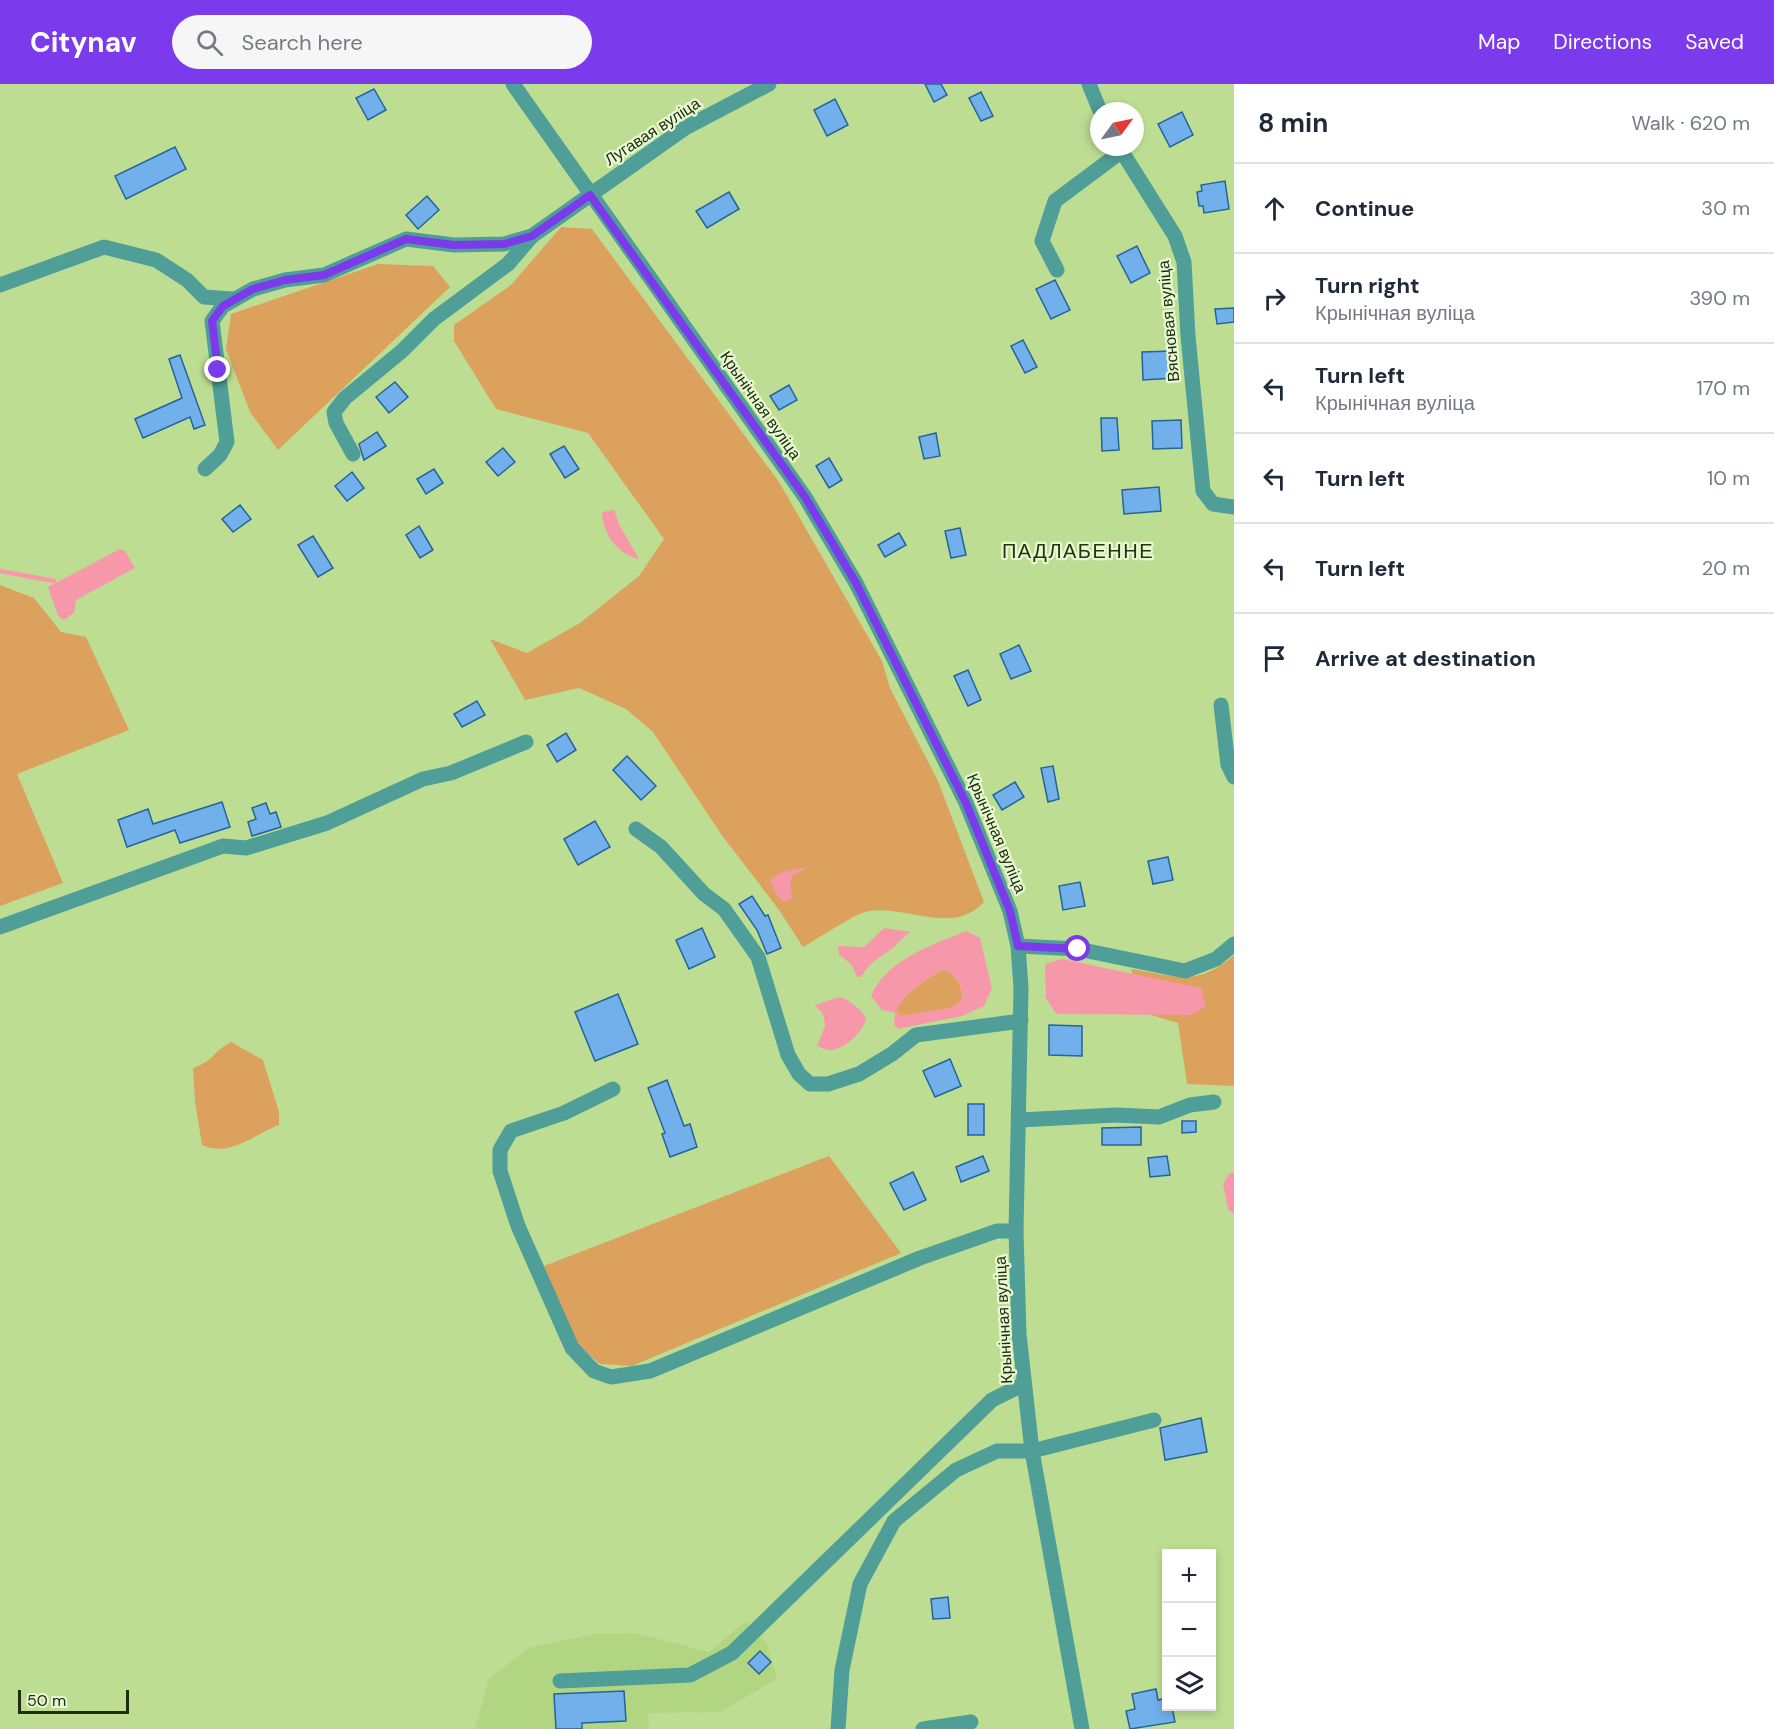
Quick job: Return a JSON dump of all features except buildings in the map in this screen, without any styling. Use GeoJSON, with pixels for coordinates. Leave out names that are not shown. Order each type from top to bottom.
{"type":"FeatureCollection","features":[{"type":"Feature","properties":{"kind":"street","name":"Крынічная вуліца"},"geometry":{"type":"LineString","coordinates":[[513,84],[805,497],[856,583],[966,803],[1010,911],[1018,946],[1021,1021],[1016,1231],[1018,1334],[1032,1451],[1082,1729]]}},
{"type":"Feature","properties":{"kind":"street","name":"Лугавая вуліца"},"geometry":{"type":"LineString","coordinates":[[590,195],[685,128],[769,84]]}},
{"type":"Feature","properties":{"kind":"street"},"geometry":{"type":"LineString","coordinates":[[1089,84],[1096,102]]}},
{"type":"Feature","properties":{"kind":"street"},"geometry":{"type":"LineString","coordinates":[[1057,270],[1042,241],[1055,201],[1111,156]]}},
{"type":"Feature","properties":{"kind":"street","name":"Вясновая вуліца"},"geometry":{"type":"LineString","coordinates":[[1124,156],[1175,236],[1184,262],[1203,491],[1213,504],[1234,507]]}},
{"type":"Feature","properties":{"kind":"street"},"geometry":{"type":"LineString","coordinates":[[353,454],[336,423],[334,412],[345,398],[402,351],[434,319],[508,264],[532,236],[590,195]]}},
{"type":"Feature","properties":{"kind":"street"},"geometry":{"type":"LineString","coordinates":[[205,469],[220,455],[227,442],[212,321],[223,306],[253,289],[285,280],[324,275],[406,239],[454,245],[504,244],[532,236]]}},
{"type":"Feature","properties":{"kind":"street"},"geometry":{"type":"LineString","coordinates":[[0,285],[104,247],[156,260],[187,280],[204,297],[233,299]]}},
{"type":"Feature","properties":{"kind":"street"},"geometry":{"type":"LineString","coordinates":[[1221,705],[1228,765],[1234,777]]}},
{"type":"Feature","properties":{"kind":"street"},"geometry":{"type":"LineString","coordinates":[[0,927],[223,846],[246,848],[327,823],[423,779],[451,773],[526,741]]}},
{"type":"Feature","properties":{"kind":"street"},"geometry":{"type":"LineString","coordinates":[[636,829],[661,847],[704,894],[724,909],[758,957],[788,1055],[799,1074],[810,1084],[828,1084],[859,1074],[892,1054],[916,1035],[1021,1021]]}},
{"type":"Feature","properties":{"kind":"street"},"geometry":{"type":"LineString","coordinates":[[1018,946],[1078,949],[1185,970],[1216,959],[1234,944]]}},
{"type":"Feature","properties":{"kind":"street"},"geometry":{"type":"LineString","coordinates":[[613,1089],[564,1113],[511,1131],[500,1150],[500,1172],[518,1226],[572,1348],[594,1371],[611,1377],[650,1371],[920,1258],[997,1231],[1016,1231]]}},
{"type":"Feature","properties":{"kind":"street"},"geometry":{"type":"LineString","coordinates":[[1020,1120],[1116,1115],[1159,1118],[1190,1105],[1214,1102]]}},
{"type":"Feature","properties":{"kind":"street"},"geometry":{"type":"LineString","coordinates":[[560,1681],[690,1675],[732,1653],[992,1400],[1024,1384]]}},
{"type":"Feature","properties":{"kind":"street"},"geometry":{"type":"LineString","coordinates":[[838,1729],[842,1670],[860,1584],[894,1521],[956,1470],[997,1451],[1032,1451],[1154,1420]]}},
{"type":"Feature","properties":{"kind":"street"},"geometry":{"type":"LineString","coordinates":[[923,1729],[970,1722]]}},
{"type":"Feature","properties":{"kind":"shaded area"},"geometry":{"type":"Polygon","coordinates":[[[561,227],[592,229],[779,482],[882,661],[890,688],[938,781],[984,902],[972,912],[959,917],[944,918],[883,910],[869,911],[846,921],[803,947],[779,910],[721,834],[653,732],[626,709],[579,688],[525,700],[490,639],[527,653],[580,623],[639,576],[664,539],[588,433],[496,409],[454,341],[454,325],[511,285],[561,227]]]}},
{"type":"Feature","properties":{"kind":"shaded area"},"geometry":{"type":"Polygon","coordinates":[[[378,264],[433,266],[450,287],[278,450],[250,412],[226,349],[231,314],[378,264]]]}},
{"type":"Feature","properties":{"kind":"shaded area"},"geometry":{"type":"Polygon","coordinates":[[[614,510],[620,526],[639,559],[624,553],[608,535],[602,512],[614,510]]]}},
{"type":"Feature","properties":{"kind":"shaded area"},"geometry":{"type":"Polygon","coordinates":[[[120,549],[125,551],[135,568],[76,600],[74,613],[64,620],[58,616],[48,587],[120,549]]]}},
{"type":"Feature","properties":{"kind":"shaded area"},"geometry":{"type":"Polygon","coordinates":[[[0,585],[34,598],[61,632],[86,637],[129,730],[17,774],[63,883],[0,906],[0,585]]]}},
{"type":"Feature","properties":{"kind":"shaded area"},"geometry":{"type":"Polygon","coordinates":[[[811,866],[793,875],[790,885],[793,898],[784,902],[777,895],[770,880],[780,873],[811,866]]]}},
{"type":"Feature","properties":{"kind":"shaded area"},"geometry":{"type":"Polygon","coordinates":[[[884,928],[911,932],[872,963],[861,977],[857,977],[851,964],[839,955],[838,946],[864,947],[884,928]]]}},
{"type":"Feature","properties":{"kind":"shaded area"},"geometry":{"type":"Polygon","coordinates":[[[966,931],[980,938],[992,988],[984,1006],[962,1016],[898,1029],[894,1025],[895,1013],[882,1010],[871,996],[878,983],[887,973],[911,955],[966,931]],[[944,970],[924,982],[905,998],[896,1010],[901,1016],[950,1008],[962,1001],[961,986],[944,970]]]}},
{"type":"Feature","properties":{"kind":"shaded area"},"geometry":{"type":"Polygon","coordinates":[[[1234,955],[1234,1086],[1187,1084],[1178,1023],[1134,1010],[1136,982],[1131,969],[1174,976],[1197,976],[1221,965],[1234,955]]]}},
{"type":"Feature","properties":{"kind":"shaded area"},"geometry":{"type":"Polygon","coordinates":[[[1062,959],[1201,988],[1206,1006],[1191,1015],[1056,1014],[1046,998],[1045,964],[1062,959]]]}},
{"type":"Feature","properties":{"kind":"shaded area"},"geometry":{"type":"Polygon","coordinates":[[[944,970],[959,982],[962,1001],[951,1008],[901,1016],[896,1010],[905,998],[924,981],[944,970]]]}},
{"type":"Feature","properties":{"kind":"shaded area"},"geometry":{"type":"Polygon","coordinates":[[[839,997],[854,1004],[860,1010],[866,1018],[865,1023],[854,1038],[837,1049],[828,1050],[817,1046],[825,1026],[823,1014],[815,1005],[839,997]]]}},
{"type":"Feature","properties":{"kind":"shaded area"},"geometry":{"type":"Polygon","coordinates":[[[231,1042],[263,1060],[279,1112],[279,1125],[232,1147],[212,1148],[202,1145],[195,1101],[193,1068],[205,1062],[231,1042]]]}},
{"type":"Feature","properties":{"kind":"shaded area"},"geometry":{"type":"Polygon","coordinates":[[[829,1156],[901,1253],[632,1366],[600,1364],[575,1343],[544,1266],[829,1156]]]}},
{"type":"Feature","properties":{"kind":"shaded area"},"geometry":{"type":"Polygon","coordinates":[[[1234,1172],[1234,1214],[1228,1209],[1223,1184],[1229,1174],[1234,1172]]]}},
{"type":"Feature","properties":{"kind":"shaded area"},"geometry":{"type":"Polygon","coordinates":[[[746,1621],[767,1644],[777,1679],[720,1712],[648,1713],[649,1729],[475,1729],[489,1679],[528,1648],[595,1634],[635,1633],[709,1652],[746,1621]]]}},
{"type":"Feature","properties":{"kind":"waterway"},"geometry":{"type":"LineString","coordinates":[[0,571],[54,581]]}},
{"type":"Feature","properties":{"kind":"district","name":"ПАДЛАБЕННЕ"},"geometry":{"type":"Point","coordinates":[1078,551]}},
{"type":"Feature","properties":{"kind":"route"},"geometry":{"type":"LineString","coordinates":[[218,370],[212,337],[212,321],[223,306],[253,289],[285,280],[324,275],[406,239],[454,245],[504,244],[532,236],[590,195],[805,497],[856,583],[894,654],[966,803],[1010,911],[1018,946],[1078,949]]}}]}
